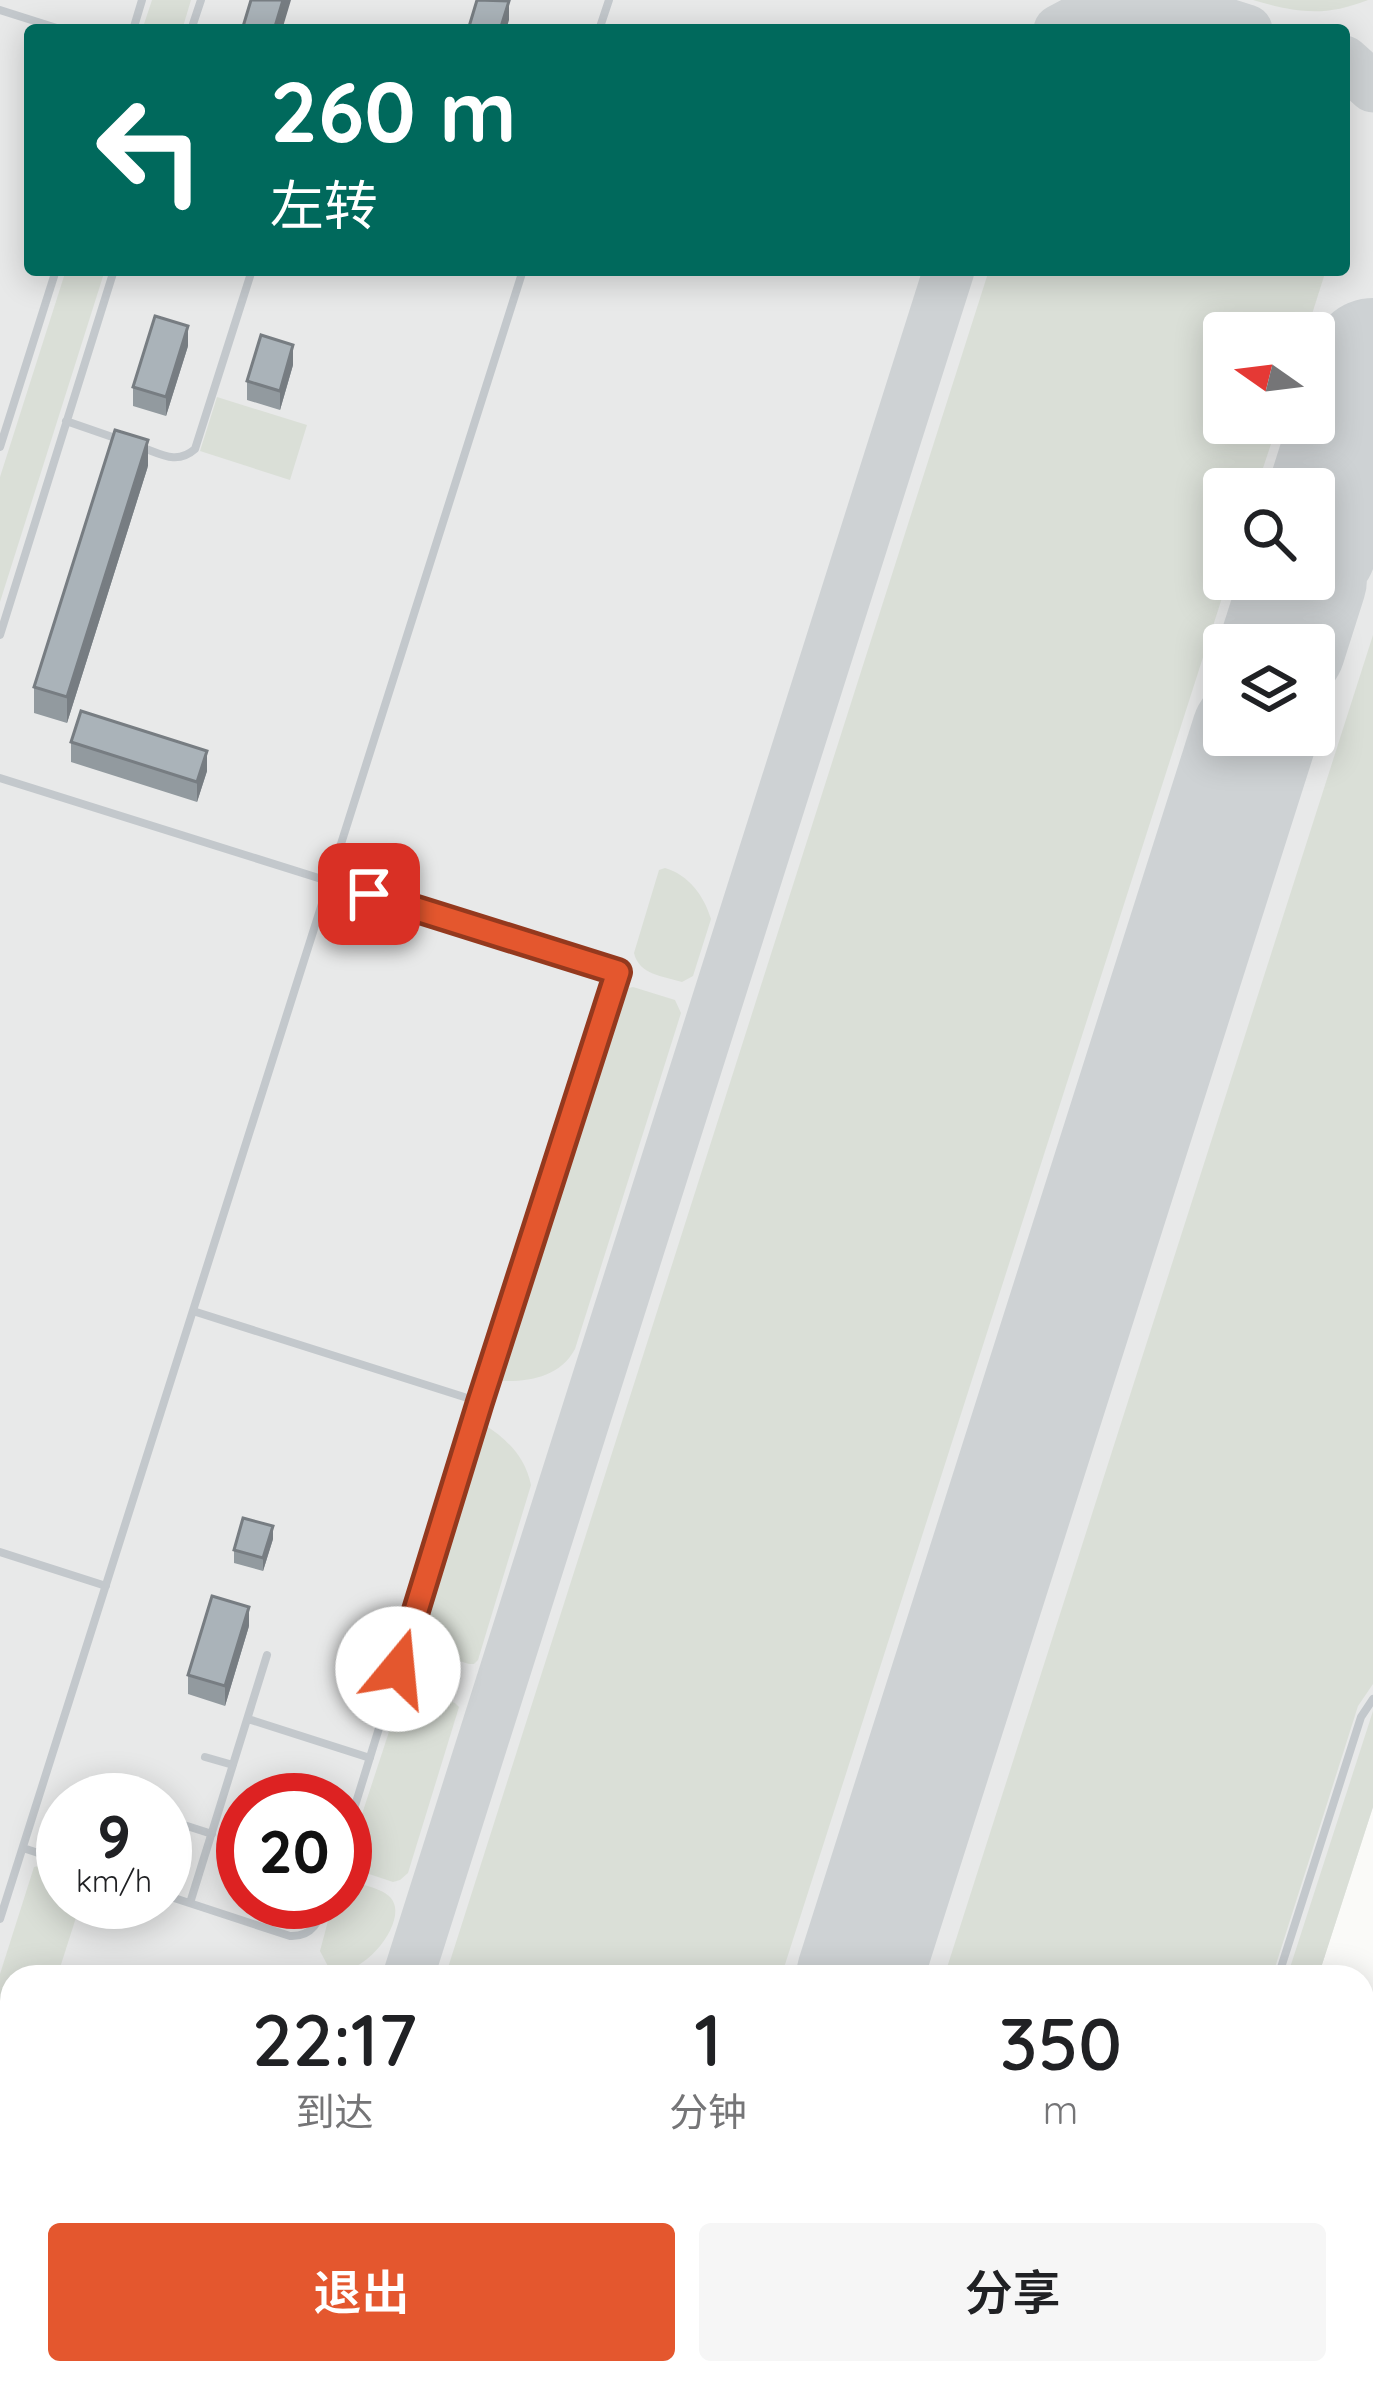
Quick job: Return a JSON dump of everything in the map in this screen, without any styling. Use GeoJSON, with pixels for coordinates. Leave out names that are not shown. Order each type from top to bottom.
{"type":"FeatureCollection","features":[{"type":"Feature","properties":{"kind":"lane"},"geometry":{"type":"LineString","coordinates":[[0,10],[44,24]]}},
{"type":"Feature","properties":{"kind":"lane"},"geometry":{"type":"LineString","coordinates":[[0,447],[54,276]]}},
{"type":"Feature","properties":{"kind":"lane"},"geometry":{"type":"LineString","coordinates":[[0,635],[112,276]]}},
{"type":"Feature","properties":{"kind":"lane"},"geometry":{"type":"LineString","coordinates":[[66,421],[173,459],[185,458],[195,449],[250,276]]}},
{"type":"Feature","properties":{"kind":"lane"},"geometry":{"type":"LineString","coordinates":[[0,1919],[521,276]]}},
{"type":"Feature","properties":{"kind":"lane"},"geometry":{"type":"LineString","coordinates":[[0,778],[618,972],[365,1773]]}},
{"type":"Feature","properties":{"kind":"lane"},"geometry":{"type":"LineString","coordinates":[[193,1311],[480,1402]]}},
{"type":"Feature","properties":{"kind":"lane"},"geometry":{"type":"LineString","coordinates":[[0,1552],[106,1586]]}},
{"type":"Feature","properties":{"kind":"lane"},"geometry":{"type":"LineString","coordinates":[[192,1897],[267,1655]]}},
{"type":"Feature","properties":{"kind":"lane"},"geometry":{"type":"LineString","coordinates":[[1282,1965],[1361,1718],[1373,1699]]}},
{"type":"Feature","properties":{"kind":"lane"},"geometry":{"type":"LineString","coordinates":[[248,1719],[370,1757]]}},
{"type":"Feature","properties":{"kind":"lane"},"geometry":{"type":"LineString","coordinates":[[205,1757],[233,1765]]}},
{"type":"Feature","properties":{"kind":"lane"},"geometry":{"type":"LineString","coordinates":[[192,1828],[212,1834]]}},
{"type":"Feature","properties":{"kind":"lane"},"geometry":{"type":"LineString","coordinates":[[22,1848],[36,1852]]}},
{"type":"Feature","properties":{"kind":"lane"},"geometry":{"type":"LineString","coordinates":[[269,1929],[290,1936],[310,1929]]}},
{"type":"Feature","properties":{"kind":"shaded area"},"geometry":{"type":"Polygon","coordinates":[[[0,0],[1373,0],[1373,1807],[1322,1965],[0,1965],[0,0]]]}},
{"type":"Feature","properties":{"kind":"shaded area"},"geometry":{"type":"Polygon","coordinates":[[[152,0],[191,0],[184,24],[144,24],[152,0]]]}},
{"type":"Feature","properties":{"kind":"shaded area"},"geometry":{"type":"Polygon","coordinates":[[[1253,0],[1368,0],[1310,11],[1253,0]]]}},
{"type":"Feature","properties":{"kind":"shaded area"},"geometry":{"type":"Polygon","coordinates":[[[64,276],[103,276],[0,602],[0,477],[64,276]]]}},
{"type":"Feature","properties":{"kind":"shaded area"},"geometry":{"type":"Polygon","coordinates":[[[987,276],[1324,276],[1313,312],[1203,312],[1203,444],[1271,444],[1263,468],[1203,468],[1203,600],[1221,600],[1214,624],[1203,624],[1203,657],[785,1965],[449,1965],[987,276]]]}},
{"type":"Feature","properties":{"kind":"shaded area"},"geometry":{"type":"Polygon","coordinates":[[[217,397],[307,425],[290,480],[200,451],[217,397]]]}},
{"type":"Feature","properties":{"kind":"shaded area"},"geometry":{"type":"Polygon","coordinates":[[[1373,635],[1373,1684],[1358,1706],[1276,1965],[948,1965],[1373,635]]]}},
{"type":"Feature","properties":{"kind":"shaded area"},"geometry":{"type":"Polygon","coordinates":[[[665,868],[694,888],[711,919],[693,976],[682,982],[646,970],[634,953],[659,870],[665,868]]]}},
{"type":"Feature","properties":{"kind":"shaded area"},"geometry":{"type":"Polygon","coordinates":[[[633,987],[675,1000],[681,1013],[575,1349],[561,1366],[543,1376],[500,1381],[621,994],[633,987]]]}},
{"type":"Feature","properties":{"kind":"shaded area"},"geometry":{"type":"Polygon","coordinates":[[[485,1425],[514,1450],[531,1485],[478,1660],[469,1664],[422,1649],[418,1641],[485,1425]]]}},
{"type":"Feature","properties":{"kind":"shaded area"},"geometry":{"type":"Polygon","coordinates":[[[404,1686],[459,1707],[408,1873],[393,1882],[372,1875],[372,1784],[404,1686]]]}},
{"type":"Feature","properties":{"kind":"shaded area"},"geometry":{"type":"Polygon","coordinates":[[[1373,1711],[1373,1807],[1322,1965],[1291,1965],[1373,1711]]]}},
{"type":"Feature","properties":{"kind":"shaded area"},"geometry":{"type":"Polygon","coordinates":[[[36,1866],[36,1929],[72,1929],[61,1965],[3,1965],[36,1866]]]}},
{"type":"Feature","properties":{"kind":"shaded area"},"geometry":{"type":"Polygon","coordinates":[[[372,1888],[390,1897],[395,1907],[389,1933],[368,1958],[359,1965],[327,1965],[320,1951],[326,1929],[372,1929],[372,1888]]]}},
{"type":"Feature","properties":{"kind":"building"},"geometry":{"type":"Polygon","coordinates":[[[251,0],[283,0],[276,24],[244,24],[251,0]]]}},
{"type":"Feature","properties":{"kind":"building"},"geometry":{"type":"Polygon","coordinates":[[[477,0],[509,1],[502,24],[470,24],[477,0]]]}},
{"type":"Feature","properties":{"kind":"building"},"geometry":{"type":"Polygon","coordinates":[[[155,316],[188,326],[166,397],[133,387],[155,316]]]}},
{"type":"Feature","properties":{"kind":"building"},"geometry":{"type":"Polygon","coordinates":[[[261,335],[293,345],[280,391],[247,381],[261,335]]]}},
{"type":"Feature","properties":{"kind":"building"},"geometry":{"type":"Polygon","coordinates":[[[115,430],[148,440],[67,697],[34,687],[115,430]]]}},
{"type":"Feature","properties":{"kind":"building"},"geometry":{"type":"Polygon","coordinates":[[[81,711],[207,751],[197,782],[71,742],[81,711]]]}},
{"type":"Feature","properties":{"kind":"building"},"geometry":{"type":"Polygon","coordinates":[[[243,1518],[273,1526],[263,1558],[234,1550],[243,1518]]]}},
{"type":"Feature","properties":{"kind":"building"},"geometry":{"type":"Polygon","coordinates":[[[212,1596],[249,1607],[225,1686],[188,1675],[212,1596]]]}},
{"type":"Feature","properties":{"kind":"taxiway"},"geometry":{"type":"LineString","coordinates":[[1151,0],[1228,24]]}},
{"type":"Feature","properties":{"kind":"taxiway"},"geometry":{"type":"LineString","coordinates":[[1070,24],[1097,10],[1151,0]]}},
{"type":"Feature","properties":{"kind":"taxiway"},"geometry":{"type":"LineString","coordinates":[[1350,66],[1373,87]]}},
{"type":"Feature","properties":{"kind":"taxiway"},"geometry":{"type":"LineString","coordinates":[[412,1965],[947,276]]}},
{"type":"Feature","properties":{"kind":"runway"},"geometry":{"type":"LineString","coordinates":[[1335,481],[1373,361]]}},
{"type":"Feature","properties":{"kind":"runway"},"geometry":{"type":"LineString","coordinates":[[1290,624],[1297,600]]}},
{"type":"Feature","properties":{"kind":"runway"},"geometry":{"type":"LineString","coordinates":[[863,1965],[1247,756]]}},
{"type":"Feature","properties":{"kind":"route"},"geometry":{"type":"LineString","coordinates":[[369,894],[618,972],[398,1669]]}}]}
